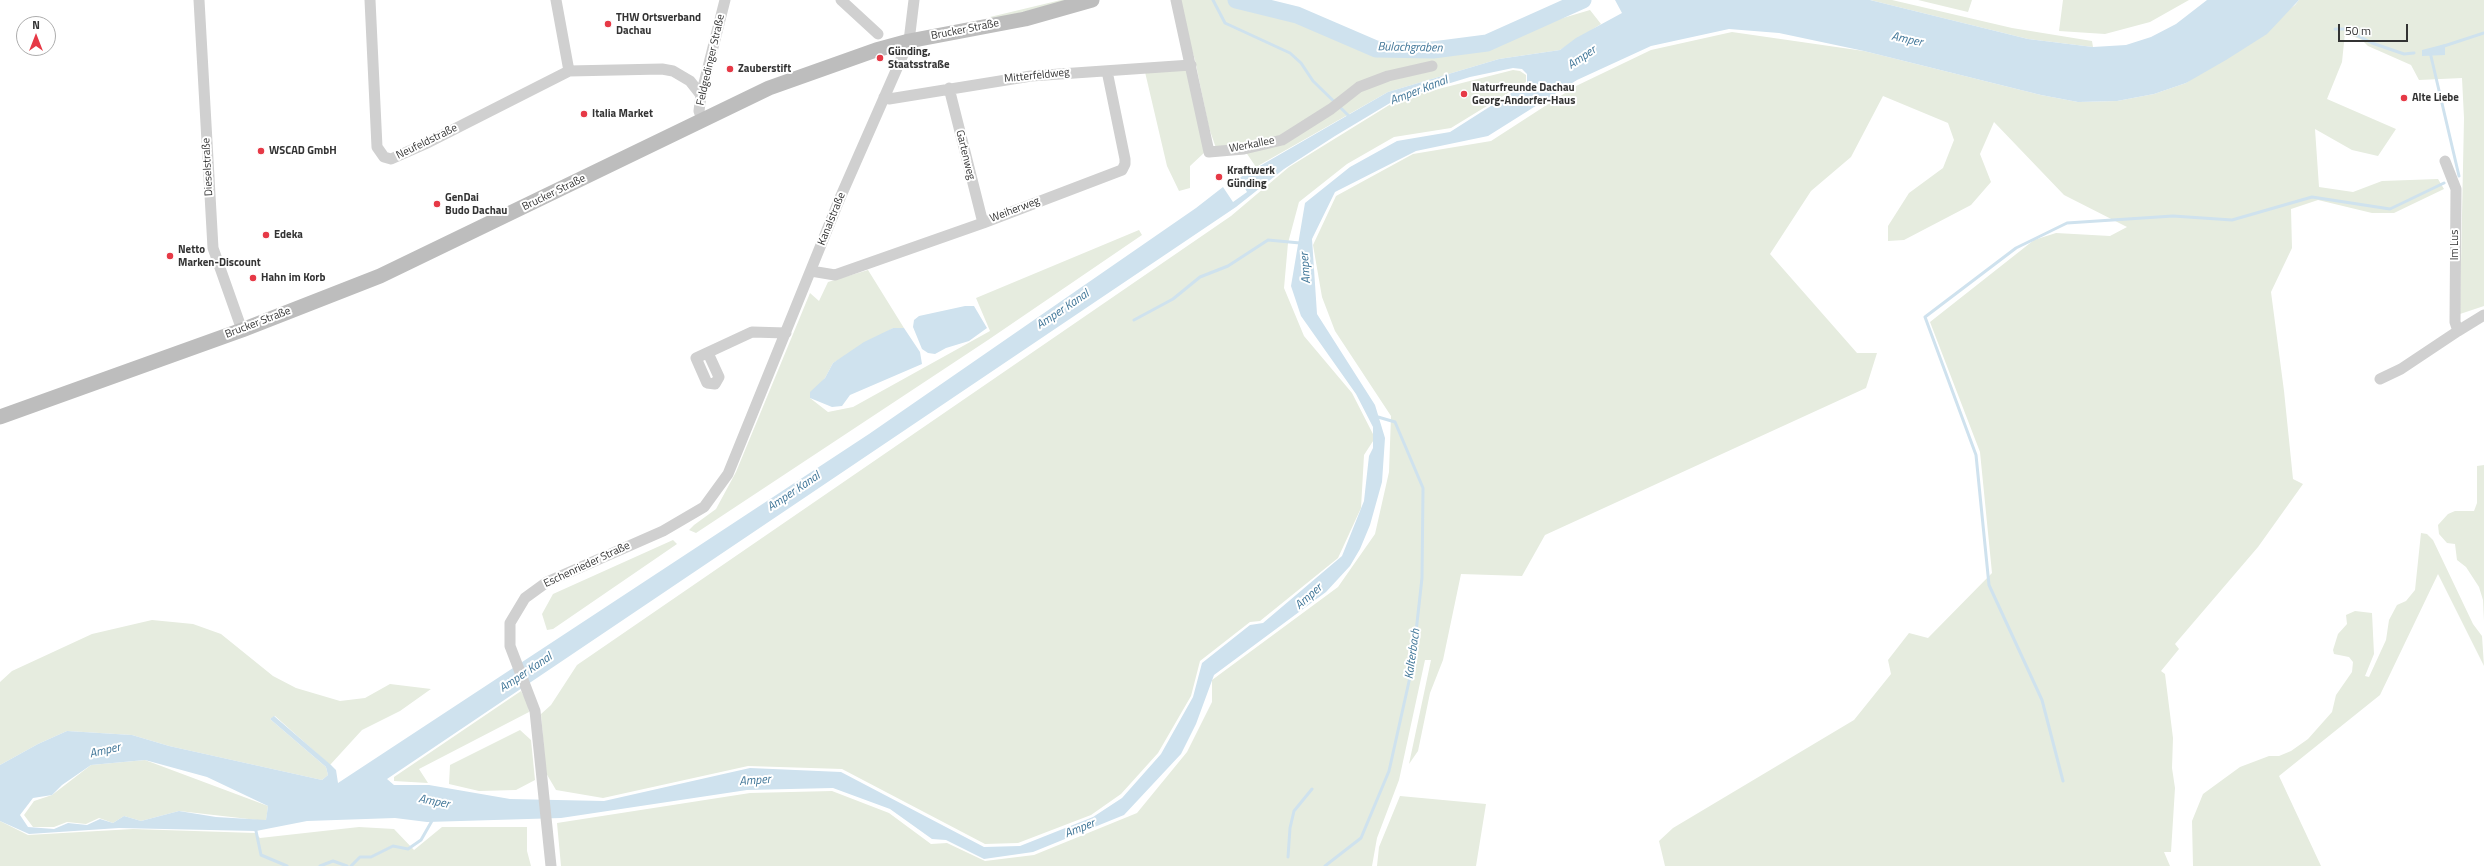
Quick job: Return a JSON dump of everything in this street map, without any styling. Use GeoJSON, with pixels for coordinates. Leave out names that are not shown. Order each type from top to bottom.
{"type":"FeatureCollection","features":[{"type":"Feature","properties":{"kind":"main road","name":"Brucker Straße"},"geometry":{"type":"LineString","coordinates":[[0,417],[242,330],[380,276],[456,242],[702,119],[777,86],[844,61],[910,41],[1025,19],[1092,0]]}},
{"type":"Feature","properties":{"kind":"street","name":"Dieselstraße"},"geometry":{"type":"LineString","coordinates":[[199,0],[213,248],[242,330]]}},
{"type":"Feature","properties":{"kind":"street","name":"Neufeldstraße"},"geometry":{"type":"LineString","coordinates":[[370,0],[377,147],[384,157],[391,159],[398,157],[569,71],[662,69],[673,71],[690,81],[701,95]]}},
{"type":"Feature","properties":{"kind":"street"},"geometry":{"type":"LineString","coordinates":[[556,0],[569,71]]}},
{"type":"Feature","properties":{"kind":"street","name":"Feldgedinger Straße"},"geometry":{"type":"LineString","coordinates":[[702,119],[699,112],[701,95],[725,0]]}},
{"type":"Feature","properties":{"kind":"street"},"geometry":{"type":"LineString","coordinates":[[841,0],[878,34]]}},
{"type":"Feature","properties":{"kind":"street","name":"Kanalstraße"},"geometry":{"type":"LineString","coordinates":[[759,400],[884,97],[910,41],[914,0]]}},
{"type":"Feature","properties":{"kind":"street","name":"Werkallee"},"geometry":{"type":"LineString","coordinates":[[1176,0],[1209,152],[1244,149],[1282,140],[1332,108],[1359,87],[1388,76],[1432,66]]}},
{"type":"Feature","properties":{"kind":"street","name":"Mitterfeldweg"},"geometry":{"type":"LineString","coordinates":[[884,97],[889,99],[949,88],[1032,76],[1191,66]]}},
{"type":"Feature","properties":{"kind":"street","name":"Weiherweg"},"geometry":{"type":"LineString","coordinates":[[811,271],[835,275],[983,223],[1122,170],[1125,159],[1106,71]]}},
{"type":"Feature","properties":{"kind":"street","name":"Gartenweg"},"geometry":{"type":"LineString","coordinates":[[949,88],[983,223]]}},
{"type":"Feature","properties":{"kind":"street","name":"Im Lus"},"geometry":{"type":"LineString","coordinates":[[2445,161],[2456,190],[2455,322],[2458,331]]}},
{"type":"Feature","properties":{"kind":"street"},"geometry":{"type":"LineString","coordinates":[[2380,379],[2401,369],[2458,331],[2484,316]]}},
{"type":"Feature","properties":{"kind":"street"},"geometry":{"type":"LineString","coordinates":[[708,353],[752,332],[786,333]]}},
{"type":"Feature","properties":{"kind":"street","name":"Eschenrieder Straße"},"geometry":{"type":"LineString","coordinates":[[551,866],[535,711],[529,692],[510,646],[510,623],[525,598],[547,582],[663,531],[704,507],[728,474],[759,400]]}},
{"type":"Feature","properties":{"kind":"shaded area"},"geometry":{"type":"Polygon","coordinates":[[[1061,0],[1073,0],[994,19],[990,17],[1061,0]]]}},
{"type":"Feature","properties":{"kind":"shaded area"},"geometry":{"type":"Polygon","coordinates":[[[1177,0],[1259,0],[1296,8],[1373,42],[1469,41],[1519,31],[1590,10],[1601,24],[1560,50],[1499,59],[1388,92],[1256,167],[1241,145],[1216,148],[1209,128],[1195,60],[1177,0]]]}},
{"type":"Feature","properties":{"kind":"shaded area"},"geometry":{"type":"Polygon","coordinates":[[[1870,0],[1892,0],[2012,28],[2092,41],[2093,47],[2028,39],[1870,0]]]}},
{"type":"Feature","properties":{"kind":"shaded area"},"geometry":{"type":"Polygon","coordinates":[[[1918,0],[1972,0],[1968,12],[1918,0]]]}},
{"type":"Feature","properties":{"kind":"shaded area"},"geometry":{"type":"Polygon","coordinates":[[[2063,0],[2189,0],[2150,22],[2105,34],[2059,31],[2063,0]]]}},
{"type":"Feature","properties":{"kind":"shaded area"},"geometry":{"type":"Polygon","coordinates":[[[2299,0],[2484,0],[2484,306],[2460,314],[2464,118],[2462,78],[2419,80],[2411,65],[2368,46],[2362,40],[2345,33],[2342,62],[2327,99],[2396,129],[2378,156],[2352,150],[2315,129],[2319,187],[2353,192],[2382,181],[2438,179],[2444,189],[2394,213],[2372,213],[2318,200],[2291,209],[2292,248],[2271,292],[2284,391],[2293,479],[2303,484],[2258,547],[2175,644],[2179,649],[2161,671],[2165,674],[2173,738],[2172,768],[2175,788],[2171,852],[2164,852],[2170,866],[1665,866],[1659,841],[1673,828],[1854,720],[1891,674],[1888,660],[1909,633],[1928,638],[1992,573],[1980,452],[1930,322],[2034,240],[2056,233],[2110,236],[2127,227],[2064,195],[1994,122],[1980,154],[1991,182],[1971,205],[1904,240],[1888,241],[1888,226],[1909,193],[1943,168],[1954,140],[1948,123],[1883,96],[1851,157],[1811,191],[1770,254],[1857,353],[1877,353],[1866,388],[1545,535],[1522,576],[1461,574],[1443,660],[1430,693],[1418,751],[1409,764],[1431,660],[1425,660],[1399,780],[1377,838],[1372,866],[561,866],[557,823],[750,793],[832,791],[889,813],[931,844],[947,843],[985,861],[1034,855],[1137,813],[1187,752],[1212,702],[1212,680],[1338,587],[1375,534],[1389,472],[1391,416],[1335,331],[1322,297],[1313,245],[1336,196],[1413,154],[1491,141],[1576,86],[1651,50],[1732,32],[1864,51],[2041,95],[2078,102],[2117,101],[2154,94],[2186,83],[2295,5],[2299,0]]]}},
{"type":"Feature","properties":{"kind":"shaded area"},"geometry":{"type":"Polygon","coordinates":[[[1187,69],[1205,152],[1190,166],[1190,188],[1179,191],[1167,166],[1145,72],[1187,69]]]}},
{"type":"Feature","properties":{"kind":"shaded area"},"geometry":{"type":"Polygon","coordinates":[[[1513,70],[1520,71],[1526,75],[1526,82],[1451,128],[1394,137],[1347,164],[1299,202],[1288,243],[1284,288],[1304,336],[1352,393],[1375,438],[1364,455],[1361,508],[1338,558],[1260,621],[1250,622],[1200,661],[1191,696],[1158,753],[1121,794],[1091,815],[1018,843],[985,844],[842,769],[748,766],[603,798],[556,790],[546,773],[541,714],[551,705],[577,665],[1231,216],[1289,167],[1399,99],[1513,70]]]}},
{"type":"Feature","properties":{"kind":"shaded area"},"geometry":{"type":"Polygon","coordinates":[[[1139,230],[1142,235],[988,340],[696,533],[689,530],[716,509],[736,472],[810,293],[819,301],[828,282],[868,270],[904,328],[893,328],[833,363],[825,378],[810,398],[828,412],[853,407],[990,331],[976,298],[1139,230]]]}},
{"type":"Feature","properties":{"kind":"shaded area"},"geometry":{"type":"Polygon","coordinates":[[[2484,465],[2484,621],[2483,600],[2479,587],[2466,567],[2457,560],[2455,544],[2447,543],[2439,534],[2438,525],[2448,514],[2455,511],[2474,511],[2477,503],[2477,466],[2484,465]]]}},
{"type":"Feature","properties":{"kind":"shaded area"},"geometry":{"type":"Polygon","coordinates":[[[2421,533],[2427,534],[2433,540],[2473,624],[2482,636],[2484,666],[2438,574],[2380,695],[2279,776],[2321,866],[2193,866],[2192,821],[2203,794],[2240,767],[2269,756],[2279,756],[2291,751],[2308,739],[2332,712],[2336,695],[2352,672],[2353,662],[2349,657],[2334,654],[2333,650],[2338,634],[2347,624],[2346,615],[2355,611],[2372,613],[2374,654],[2365,676],[2369,677],[2386,640],[2389,620],[2397,605],[2406,601],[2415,590],[2421,533]]]}},
{"type":"Feature","properties":{"kind":"shaded area"},"geometry":{"type":"Polygon","coordinates":[[[673,540],[677,544],[553,629],[547,630],[542,614],[553,594],[673,540]]]}},
{"type":"Feature","properties":{"kind":"shaded area"},"geometry":{"type":"Polygon","coordinates":[[[152,620],[193,624],[221,634],[273,676],[296,688],[340,701],[365,698],[390,684],[431,689],[400,711],[362,730],[330,765],[275,716],[270,719],[326,767],[328,775],[322,780],[169,746],[132,735],[67,731],[38,744],[0,765],[0,682],[12,671],[92,634],[152,620]]]}},
{"type":"Feature","properties":{"kind":"shaded area"},"geometry":{"type":"Polygon","coordinates":[[[521,691],[528,704],[529,712],[419,769],[428,783],[394,781],[394,777],[521,691]]]}},
{"type":"Feature","properties":{"kind":"shaded area"},"geometry":{"type":"Polygon","coordinates":[[[520,730],[531,740],[535,780],[516,790],[479,791],[449,784],[450,765],[520,730]]]}},
{"type":"Feature","properties":{"kind":"shaded area"},"geometry":{"type":"Polygon","coordinates":[[[145,760],[268,806],[266,821],[179,811],[141,821],[124,816],[113,823],[99,818],[86,824],[67,822],[54,827],[33,827],[24,815],[34,801],[52,795],[91,765],[145,760]]]}},
{"type":"Feature","properties":{"kind":"shaded area"},"geometry":{"type":"Polygon","coordinates":[[[1400,796],[1486,804],[1476,866],[1377,866],[1379,847],[1400,796]]]}},
{"type":"Feature","properties":{"kind":"shaded area"},"geometry":{"type":"Polygon","coordinates":[[[0,821],[28,835],[133,829],[255,833],[260,838],[359,827],[394,829],[414,850],[442,827],[527,827],[527,851],[531,866],[0,866],[0,821]]]}},
{"type":"Feature","properties":{"kind":"water"},"geometry":{"type":"Polygon","coordinates":[[[1615,0],[1870,0],[2028,39],[2093,47],[2126,45],[2151,37],[2176,24],[2207,0],[2299,0],[2267,34],[2186,83],[2154,94],[2117,101],[2078,102],[2041,95],[1864,51],[1779,33],[1729,29],[1651,46],[1577,80],[1488,136],[1416,151],[1335,192],[1312,239],[1317,314],[1375,405],[1385,438],[1382,482],[1370,525],[1360,549],[1350,566],[1326,592],[1214,675],[1196,724],[1181,754],[1124,815],[1033,852],[984,859],[946,840],[932,839],[890,809],[833,788],[747,790],[561,818],[427,822],[395,818],[307,821],[256,831],[119,828],[29,834],[0,821],[0,765],[38,744],[67,731],[132,735],[169,746],[322,780],[328,775],[326,767],[270,719],[274,716],[336,770],[338,783],[869,434],[1196,208],[1223,187],[1233,202],[1247,192],[1239,178],[1388,92],[1499,59],[1560,50],[1576,38],[1622,13],[1615,0]],[[1513,68],[1470,77],[1395,100],[1335,136],[1284,169],[1236,207],[387,779],[394,785],[429,785],[510,799],[604,801],[750,768],[841,772],[984,847],[1020,846],[1093,817],[1122,798],[1161,754],[1193,697],[1202,663],[1250,625],[1263,623],[1342,556],[1364,501],[1369,456],[1373,448],[1373,427],[1356,394],[1301,316],[1291,286],[1305,203],[1350,167],[1397,141],[1450,132],[1527,83],[1527,74],[1522,69],[1513,68]],[[145,760],[91,765],[62,785],[52,795],[33,798],[20,815],[28,827],[54,829],[68,823],[87,825],[100,819],[113,823],[124,816],[141,821],[179,811],[216,817],[266,820],[268,806],[207,777],[145,760]]]}},
{"type":"Feature","properties":{"kind":"water"},"geometry":{"type":"Polygon","coordinates":[[[2445,44],[2445,55],[2422,56],[2422,50],[2445,44]]]}},
{"type":"Feature","properties":{"kind":"water"},"geometry":{"type":"Polygon","coordinates":[[[965,306],[974,306],[987,328],[969,341],[946,348],[935,354],[928,353],[922,349],[913,327],[914,320],[919,316],[965,306]]]}},
{"type":"Feature","properties":{"kind":"water"},"geometry":{"type":"Polygon","coordinates":[[[893,328],[904,328],[920,352],[922,364],[850,395],[842,406],[832,407],[810,398],[810,392],[825,378],[833,363],[864,342],[893,328]]]}},
{"type":"Feature","properties":{"kind":"waterway","name":"Bulachgraben"},"geometry":{"type":"LineString","coordinates":[[1213,0],[1225,23],[1290,53],[1301,63],[1313,81],[1350,117]]}},
{"type":"Feature","properties":{"kind":"waterway","name":"Bulachgraben"},"geometry":{"type":"LineString","coordinates":[[1236,0],[1297,15],[1376,49],[1433,50],[1487,43],[1583,0]]}},
{"type":"Feature","properties":{"kind":"waterway"},"geometry":{"type":"LineString","coordinates":[[2335,29],[2345,29],[2372,43],[2404,54],[2414,53]]}},
{"type":"Feature","properties":{"kind":"waterway"},"geometry":{"type":"LineString","coordinates":[[2441,47],[2484,33]]}},
{"type":"Feature","properties":{"kind":"waterway"},"geometry":{"type":"LineString","coordinates":[[2430,52],[2459,176]]}},
{"type":"Feature","properties":{"kind":"waterway"},"geometry":{"type":"LineString","coordinates":[[2063,781],[2042,700],[1989,585],[1976,455],[1925,317],[2016,248],[2067,223],[2173,216],[2232,220],[2312,197],[2390,209],[2444,183]]}},
{"type":"Feature","properties":{"kind":"waterway"},"geometry":{"type":"LineString","coordinates":[[1134,320],[1173,299],[1200,277],[1228,266],[1268,240],[1300,243]]}},
{"type":"Feature","properties":{"kind":"waterway","name":"Kalterbach"},"geometry":{"type":"LineString","coordinates":[[1325,866],[1361,838],[1389,771],[1412,668],[1422,578],[1423,488],[1395,422],[1378,417]]}},
{"type":"Feature","properties":{"kind":"waterway"},"geometry":{"type":"LineString","coordinates":[[1288,857],[1290,828],[1294,811],[1312,789]]}},
{"type":"Feature","properties":{"kind":"waterway"},"geometry":{"type":"LineString","coordinates":[[351,866],[360,857],[371,857],[393,846],[408,849],[421,840],[433,819]]}},
{"type":"Feature","properties":{"kind":"waterway"},"geometry":{"type":"LineString","coordinates":[[256,831],[261,855],[287,866]]}},
{"type":"Feature","properties":{"kind":"waterway"},"geometry":{"type":"LineString","coordinates":[[320,866],[333,861],[347,866]]}},
{"type":"Feature","properties":{"kind":"place","name":"THW Ortsverband Dachau"},"geometry":{"type":"Point","coordinates":[608,24]}},
{"type":"Feature","properties":{"kind":"place","name":"Günding, Staatsstraße"},"geometry":{"type":"Point","coordinates":[880,58]}},
{"type":"Feature","properties":{"kind":"place","name":"Zauberstift"},"geometry":{"type":"Point","coordinates":[730,69]}},
{"type":"Feature","properties":{"kind":"place","name":"Naturfreunde Dachau Georg-Andorfer-Haus"},"geometry":{"type":"Point","coordinates":[1464,94]}},
{"type":"Feature","properties":{"kind":"place","name":"Alte Liebe"},"geometry":{"type":"Point","coordinates":[2404,98]}},
{"type":"Feature","properties":{"kind":"place","name":"Italia Market"},"geometry":{"type":"Point","coordinates":[584,114]}},
{"type":"Feature","properties":{"kind":"place","name":"WSCAD GmbH"},"geometry":{"type":"Point","coordinates":[261,151]}},
{"type":"Feature","properties":{"kind":"place","name":"Kraftwerk Günding"},"geometry":{"type":"Point","coordinates":[1219,177]}},
{"type":"Feature","properties":{"kind":"place","name":"GenDai Budo Dachau"},"geometry":{"type":"Point","coordinates":[437,204]}},
{"type":"Feature","properties":{"kind":"place","name":"Edeka"},"geometry":{"type":"Point","coordinates":[266,235]}},
{"type":"Feature","properties":{"kind":"place","name":"Netto Marken-Discount"},"geometry":{"type":"Point","coordinates":[170,256]}},
{"type":"Feature","properties":{"kind":"place","name":"Hahn im Korb"},"geometry":{"type":"Point","coordinates":[253,278]}},
{"type":"Feature","properties":{"kind":"water label","name":"Amper"},"geometry":{"type":"Point","coordinates":[1907,40]}},
{"type":"Feature","properties":{"kind":"water label","name":"Amper"},"geometry":{"type":"Point","coordinates":[1582,58]}},
{"type":"Feature","properties":{"kind":"water label","name":"Amper Kanal"},"geometry":{"type":"Point","coordinates":[1419,91]}},
{"type":"Feature","properties":{"kind":"water label","name":"Amper"},"geometry":{"type":"Point","coordinates":[1306,268]}},
{"type":"Feature","properties":{"kind":"water label","name":"Amper Kanal"},"geometry":{"type":"Point","coordinates":[1063,310]}},
{"type":"Feature","properties":{"kind":"water label","name":"Amper Kanal"},"geometry":{"type":"Point","coordinates":[794,492]}},
{"type":"Feature","properties":{"kind":"water label","name":"Amper"},"geometry":{"type":"Point","coordinates":[1309,597]}},
{"type":"Feature","properties":{"kind":"water label","name":"Amper Kanal"},"geometry":{"type":"Point","coordinates":[526,673]}},
{"type":"Feature","properties":{"kind":"water label","name":"Amper"},"geometry":{"type":"Point","coordinates":[105,751]}},
{"type":"Feature","properties":{"kind":"water label","name":"Amper"},"geometry":{"type":"Point","coordinates":[755,781]}},
{"type":"Feature","properties":{"kind":"water label","name":"Amper"},"geometry":{"type":"Point","coordinates":[434,802]}},
{"type":"Feature","properties":{"kind":"water label","name":"Amper"},"geometry":{"type":"Point","coordinates":[1080,829]}}]}
